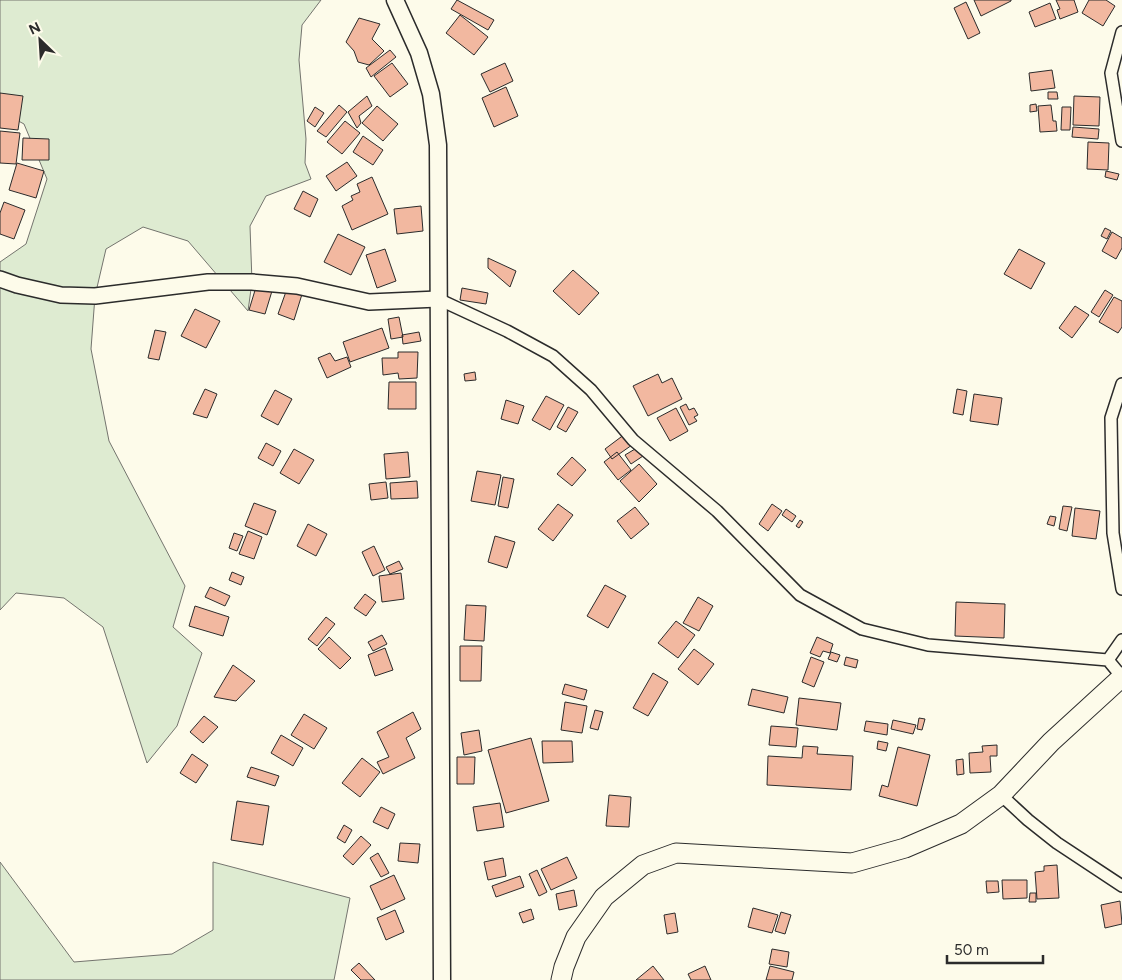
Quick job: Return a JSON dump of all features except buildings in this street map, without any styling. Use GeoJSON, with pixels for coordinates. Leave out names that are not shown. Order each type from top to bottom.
{"type":"FeatureCollection","features":[{"type":"Feature","properties":{"kind":"highway"},"geometry":{"type":"LineString","coordinates":[[561,980],[576,937],[604,897],[642,865],[676,854],[852,863],[905,848],[960,824],[1002,795],[1051,742],[1122,677]]}},
{"type":"Feature","properties":{"kind":"main road"},"geometry":{"type":"LineString","coordinates":[[395,0],[419,53],[432,94],[438,145],[442,980]]}},
{"type":"Feature","properties":{"kind":"street"},"geometry":{"type":"LineString","coordinates":[[1122,32],[1111,74],[1122,141]]}},
{"type":"Feature","properties":{"kind":"street"},"geometry":{"type":"LineString","coordinates":[[0,279],[17,286],[61,294],[95,296],[208,282],[252,282],[297,286],[369,302],[438,299],[507,331],[553,356],[591,390],[634,440],[717,511],[800,595],[862,629],[928,645],[1108,660],[1122,677]]}},
{"type":"Feature","properties":{"kind":"street"},"geometry":{"type":"LineString","coordinates":[[1122,384],[1111,418],[1113,533],[1122,589]]}},
{"type":"Feature","properties":{"kind":"street"},"geometry":{"type":"LineString","coordinates":[[1108,660],[1122,640]]}},
{"type":"Feature","properties":{"kind":"street"},"geometry":{"type":"LineString","coordinates":[[1002,795],[1028,820],[1057,843],[1122,886]]}},
{"type":"Feature","properties":{"kind":"green space"},"geometry":{"type":"Polygon","coordinates":[[[0,0],[321,0],[302,25],[299,60],[306,139],[305,163],[311,179],[266,196],[250,226],[252,282],[248,311],[188,241],[143,227],[106,249],[95,296],[91,349],[109,441],[185,586],[173,627],[202,653],[177,726],[147,763],[103,627],[64,598],[16,593],[0,610],[0,262],[26,244],[47,179],[24,124],[0,111],[0,0]]]}},
{"type":"Feature","properties":{"kind":"green space"},"geometry":{"type":"Polygon","coordinates":[[[0,862],[74,962],[172,954],[213,930],[213,862],[350,898],[334,980],[0,980],[0,862]]]}}]}
